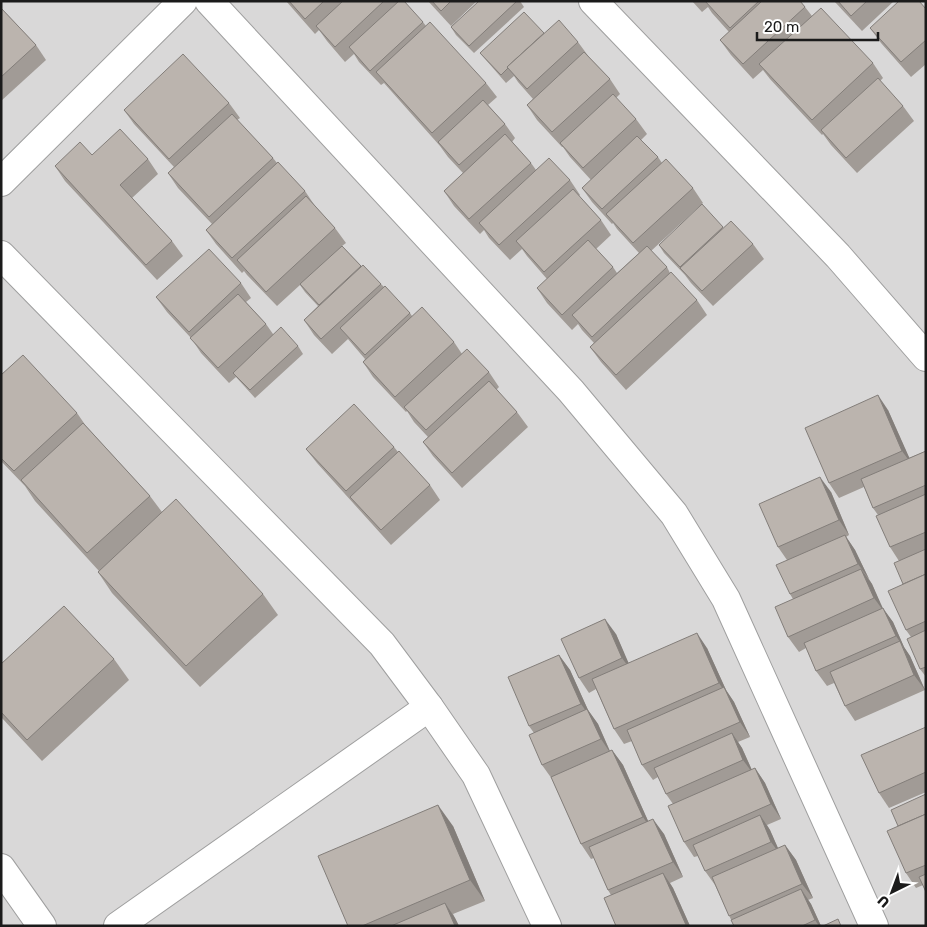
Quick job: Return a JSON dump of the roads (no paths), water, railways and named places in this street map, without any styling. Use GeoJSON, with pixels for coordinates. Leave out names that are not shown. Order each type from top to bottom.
{"type":"FeatureCollection","features":[{"type":"Feature","properties":{"kind":"street"},"geometry":{"type":"LineString","coordinates":[[1,182],[183,1]]}},
{"type":"Feature","properties":{"kind":"street"},"geometry":{"type":"LineString","coordinates":[[209,1],[571,391],[674,514],[726,599],[874,926]]}},
{"type":"Feature","properties":{"kind":"street"},"geometry":{"type":"LineString","coordinates":[[593,1],[838,256],[926,357]]}},
{"type":"Feature","properties":{"kind":"street"},"geometry":{"type":"LineString","coordinates":[[1,255],[382,644],[476,775],[547,926]]}},
{"type":"Feature","properties":{"kind":"street"},"geometry":{"type":"LineString","coordinates":[[118,926],[429,707]]}},
{"type":"Feature","properties":{"kind":"street"},"geometry":{"type":"LineString","coordinates":[[1,868],[42,926]]}}]}
